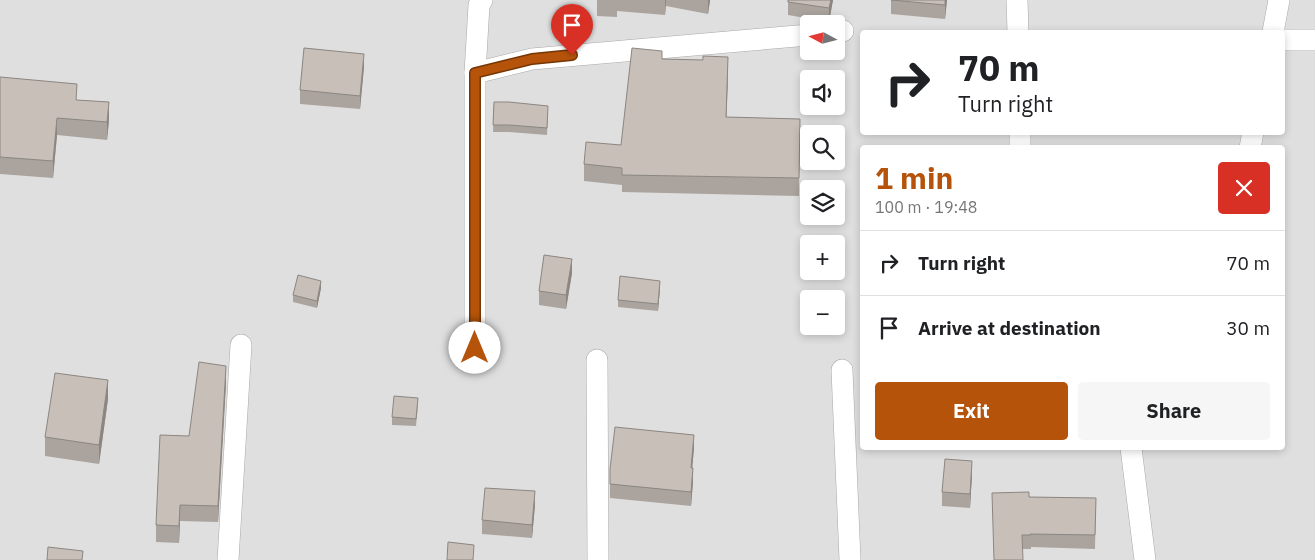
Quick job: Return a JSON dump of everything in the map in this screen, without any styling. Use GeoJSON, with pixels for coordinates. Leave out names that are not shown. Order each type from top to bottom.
{"type":"FeatureCollection","features":[{"type":"Feature","properties":{"kind":"street"},"geometry":{"type":"LineString","coordinates":[[475,348],[475,73],[479,5],[482,0]]}},
{"type":"Feature","properties":{"kind":"street"},"geometry":{"type":"LineString","coordinates":[[1017,0],[1018,30]]}},
{"type":"Feature","properties":{"kind":"street"},"geometry":{"type":"LineString","coordinates":[[1273,30],[1279,0]]}},
{"type":"Feature","properties":{"kind":"street"},"geometry":{"type":"LineString","coordinates":[[475,73],[532,59],[800,35]]}},
{"type":"Feature","properties":{"kind":"street"},"geometry":{"type":"LineString","coordinates":[[1285,40],[1315,40]]}},
{"type":"Feature","properties":{"kind":"street"},"geometry":{"type":"LineString","coordinates":[[228,560],[241,345]]}},
{"type":"Feature","properties":{"kind":"street"},"geometry":{"type":"LineString","coordinates":[[597,360],[598,560]]}},
{"type":"Feature","properties":{"kind":"street"},"geometry":{"type":"LineString","coordinates":[[842,370],[850,560]]}},
{"type":"Feature","properties":{"kind":"street"},"geometry":{"type":"LineString","coordinates":[[1131,450],[1145,560]]}},
{"type":"Feature","properties":{"kind":"shaded area"},"geometry":{"type":"Polygon","coordinates":[[[0,0],[1315,0],[1315,560],[0,560],[0,0]]]}},
{"type":"Feature","properties":{"kind":"building"},"geometry":{"type":"Polygon","coordinates":[[[788,0],[831,0],[829,8],[788,2],[788,0]]]}},
{"type":"Feature","properties":{"kind":"building"},"geometry":{"type":"Polygon","coordinates":[[[891,0],[945,0],[945,5],[891,0]]]}},
{"type":"Feature","properties":{"kind":"building"},"geometry":{"type":"Polygon","coordinates":[[[304,48],[364,54],[360,96],[300,90],[304,48]]]}},
{"type":"Feature","properties":{"kind":"building"},"geometry":{"type":"Polygon","coordinates":[[[632,48],[662,51],[662,59],[703,60],[703,56],[728,57],[726,117],[800,119],[799,178],[622,175],[622,168],[584,164],[586,142],[621,145],[632,48]]]}},
{"type":"Feature","properties":{"kind":"building"},"geometry":{"type":"Polygon","coordinates":[[[0,77],[77,84],[76,100],[109,102],[107,122],[57,118],[53,161],[0,157],[0,77]]]}},
{"type":"Feature","properties":{"kind":"building"},"geometry":{"type":"Polygon","coordinates":[[[494,102],[548,106],[547,128],[493,125],[494,102]]]}},
{"type":"Feature","properties":{"kind":"building"},"geometry":{"type":"Polygon","coordinates":[[[544,255],[572,259],[566,295],[539,291],[544,255]]]}},
{"type":"Feature","properties":{"kind":"building"},"geometry":{"type":"Polygon","coordinates":[[[298,275],[321,281],[317,301],[293,295],[298,275]]]}},
{"type":"Feature","properties":{"kind":"building"},"geometry":{"type":"Polygon","coordinates":[[[620,276],[660,281],[658,304],[618,300],[620,276]]]}},
{"type":"Feature","properties":{"kind":"building"},"geometry":{"type":"Polygon","coordinates":[[[199,362],[226,366],[218,506],[180,505],[179,526],[156,525],[160,435],[189,436],[199,362]]]}},
{"type":"Feature","properties":{"kind":"building"},"geometry":{"type":"Polygon","coordinates":[[[55,373],[108,380],[99,445],[45,437],[55,373]]]}},
{"type":"Feature","properties":{"kind":"building"},"geometry":{"type":"Polygon","coordinates":[[[394,396],[418,398],[416,419],[392,417],[394,396]]]}},
{"type":"Feature","properties":{"kind":"building"},"geometry":{"type":"Polygon","coordinates":[[[615,427],[694,435],[691,492],[610,484],[615,427]]]}},
{"type":"Feature","properties":{"kind":"building"},"geometry":{"type":"Polygon","coordinates":[[[945,459],[972,461],[970,494],[942,492],[945,459]]]}},
{"type":"Feature","properties":{"kind":"building"},"geometry":{"type":"Polygon","coordinates":[[[485,488],[535,491],[532,525],[482,520],[485,488]]]}},
{"type":"Feature","properties":{"kind":"building"},"geometry":{"type":"Polygon","coordinates":[[[1029,492],[1029,497],[1096,498],[1095,535],[1022,535],[1023,560],[994,560],[992,493],[1029,492]]]}},
{"type":"Feature","properties":{"kind":"building"},"geometry":{"type":"Polygon","coordinates":[[[448,542],[474,545],[473,560],[447,560],[448,542]]]}},
{"type":"Feature","properties":{"kind":"building"},"geometry":{"type":"Polygon","coordinates":[[[48,547],[83,551],[82,560],[47,560],[48,547]]]}},
{"type":"Feature","properties":{"kind":"route"},"geometry":{"type":"LineString","coordinates":[[475,348],[475,73],[532,59],[572,55]]}}]}
